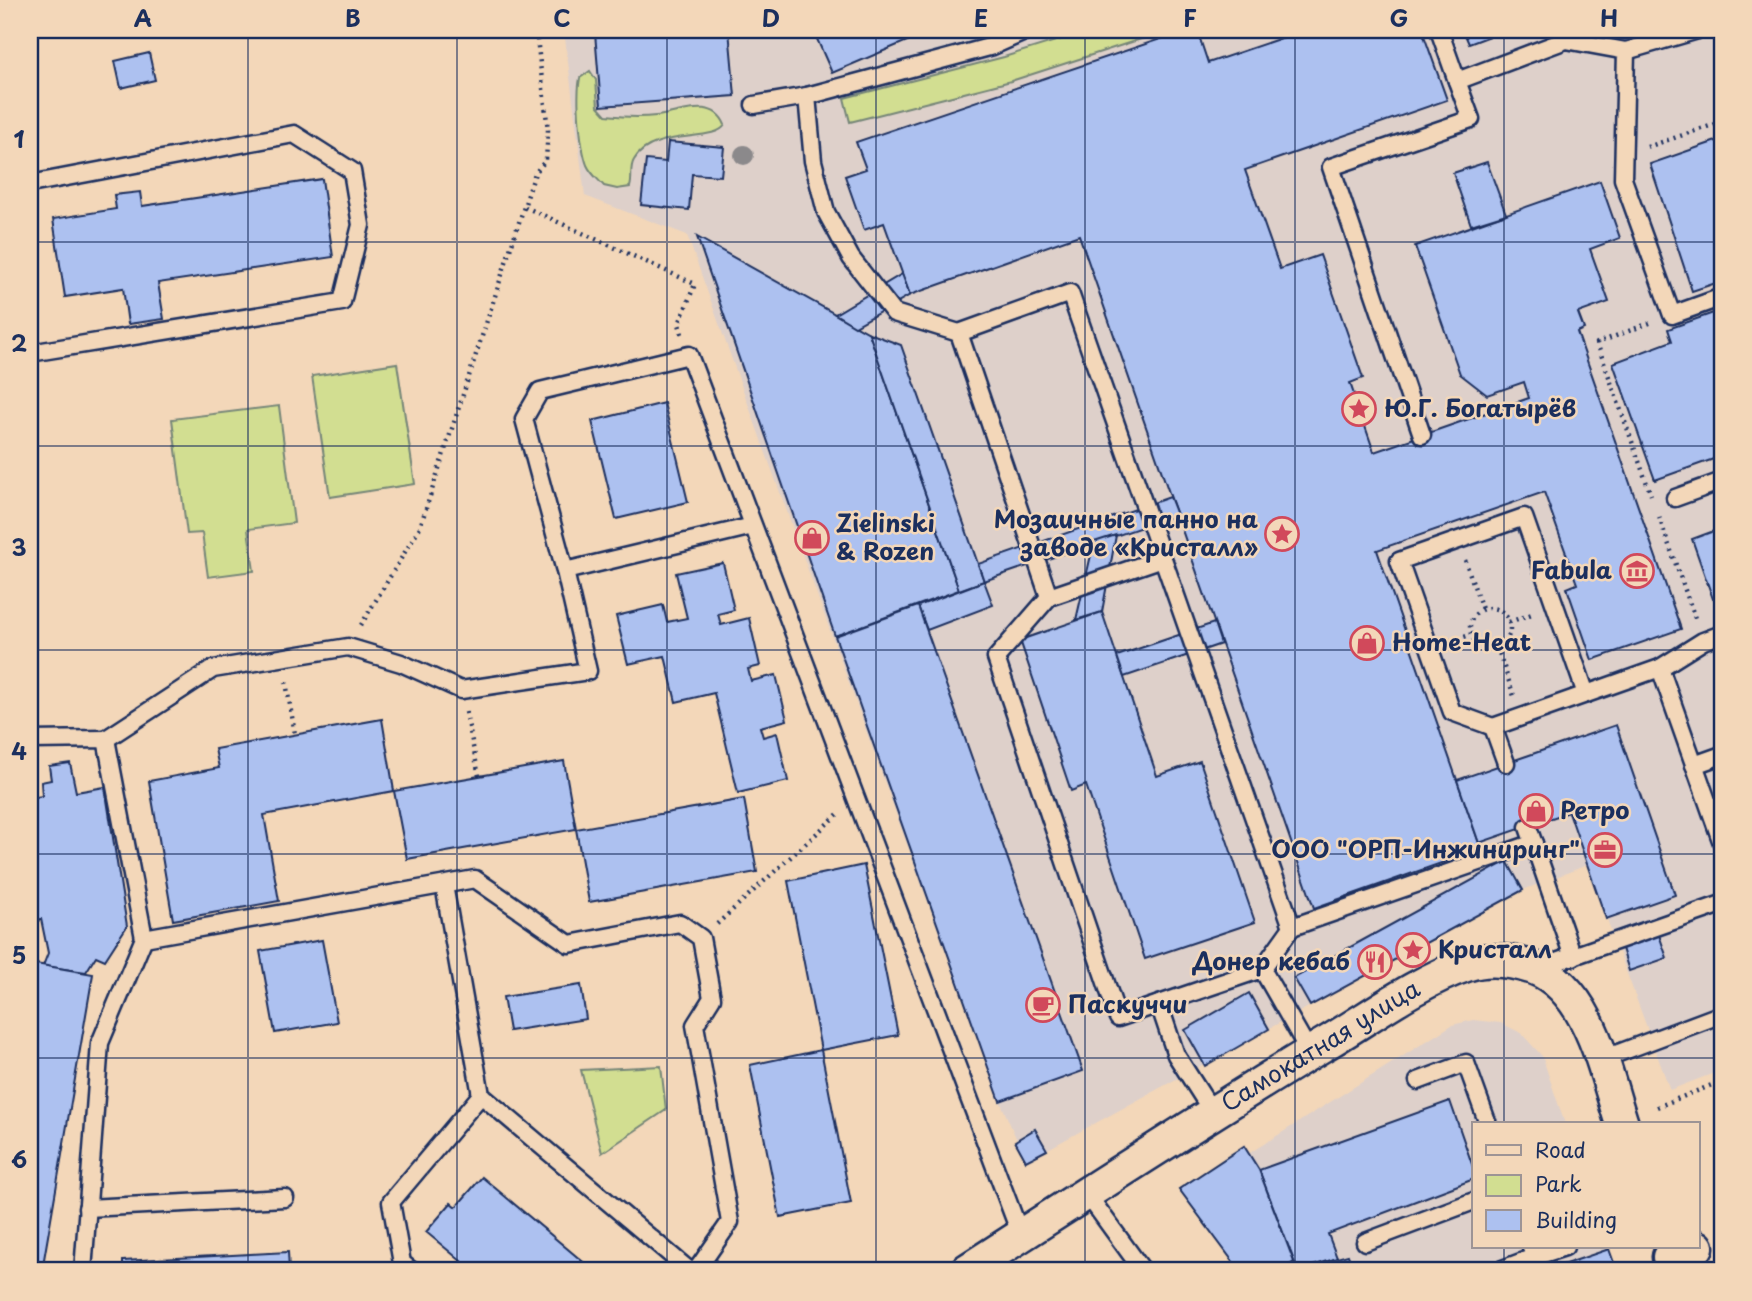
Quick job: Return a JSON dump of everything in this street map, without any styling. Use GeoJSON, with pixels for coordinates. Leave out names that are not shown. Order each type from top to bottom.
{"type":"FeatureCollection","features":[{"type":"Feature","properties":{"kind":"street","name":"Самокатная улица"},"geometry":{"type":"LineString","coordinates":[[965,1271],[1310,1053],[1427,984],[1467,964],[1490,960],[1536,969],[1567,993],[1583,1016],[1621,1122]]}},
{"type":"Feature","properties":{"kind":"street"},"geometry":{"type":"LineString","coordinates":[[1700,1246],[1722,1237]]}},
{"type":"Feature","properties":{"kind":"lane"},"geometry":{"type":"LineString","coordinates":[[754,105],[807,96],[993,46],[1029,30]]}},
{"type":"Feature","properties":{"kind":"lane"},"geometry":{"type":"LineString","coordinates":[[1422,435],[1331,167],[1471,119],[1439,30]]}},
{"type":"Feature","properties":{"kind":"lane"},"geometry":{"type":"LineString","coordinates":[[1457,80],[1566,40],[1626,51],[1698,30]]}},
{"type":"Feature","properties":{"kind":"lane"},"geometry":{"type":"LineString","coordinates":[[1626,51],[1623,179],[1672,315],[1722,297]]}},
{"type":"Feature","properties":{"kind":"lane"},"geometry":{"type":"LineString","coordinates":[[807,96],[813,161],[826,212],[851,258],[894,313],[959,332],[1070,293],[1292,928]]}},
{"type":"Feature","properties":{"kind":"lane"},"geometry":{"type":"LineString","coordinates":[[30,184],[294,134],[352,171],[361,225],[342,302],[30,353]]}},
{"type":"Feature","properties":{"kind":"lane"},"geometry":{"type":"LineString","coordinates":[[959,332],[1049,597]]}},
{"type":"Feature","properties":{"kind":"lane"},"geometry":{"type":"LineString","coordinates":[[30,740],[106,739],[213,669],[348,647],[401,663],[461,690],[588,671],[565,570],[524,419],[540,391],[689,355],[1021,1236]]}},
{"type":"Feature","properties":{"kind":"lane"},"geometry":{"type":"LineString","coordinates":[[1675,498],[1722,481]]}},
{"type":"Feature","properties":{"kind":"lane"},"geometry":{"type":"LineString","coordinates":[[1586,694],[1524,517],[1399,561],[1452,712],[1493,727],[1660,668],[1703,641],[1722,634]]}},
{"type":"Feature","properties":{"kind":"lane"},"geometry":{"type":"LineString","coordinates":[[1453,524],[1458,540]]}},
{"type":"Feature","properties":{"kind":"lane"},"geometry":{"type":"LineString","coordinates":[[565,570],[753,526]]}},
{"type":"Feature","properties":{"kind":"lane"},"geometry":{"type":"LineString","coordinates":[[1163,558],[1049,597],[996,658],[1118,1018],[1262,969],[1292,928],[1534,843]]}},
{"type":"Feature","properties":{"kind":"lane"},"geometry":{"type":"LineString","coordinates":[[1660,668],[1722,843]]}},
{"type":"Feature","properties":{"kind":"lane"},"geometry":{"type":"LineString","coordinates":[[1493,727],[1506,763]]}},
{"type":"Feature","properties":{"kind":"lane"},"geometry":{"type":"LineString","coordinates":[[83,1271],[100,1043],[145,938],[106,739]]}},
{"type":"Feature","properties":{"kind":"lane"},"geometry":{"type":"LineString","coordinates":[[1694,765],[1722,755]]}},
{"type":"Feature","properties":{"kind":"lane"},"geometry":{"type":"LineString","coordinates":[[1528,827],[1573,957]]}},
{"type":"Feature","properties":{"kind":"lane"},"geometry":{"type":"LineString","coordinates":[[145,938],[475,879],[569,944],[680,923],[701,938],[712,998],[695,1025],[730,1223],[696,1271]]}},
{"type":"Feature","properties":{"kind":"lane"},"geometry":{"type":"LineString","coordinates":[[443,885],[481,1095],[690,1271]]}},
{"type":"Feature","properties":{"kind":"lane"},"geometry":{"type":"LineString","coordinates":[[1536,969],[1722,904]]}},
{"type":"Feature","properties":{"kind":"lane"},"geometry":{"type":"LineString","coordinates":[[1262,969],[1310,1053]]}},
{"type":"Feature","properties":{"kind":"lane"},"geometry":{"type":"LineString","coordinates":[[1159,1004],[1176,1055],[1213,1113]]}},
{"type":"Feature","properties":{"kind":"lane"},"geometry":{"type":"LineString","coordinates":[[1600,1060],[1722,1014]]}},
{"type":"Feature","properties":{"kind":"lane"},"geometry":{"type":"LineString","coordinates":[[1418,1080],[1466,1063],[1487,1122]]}},
{"type":"Feature","properties":{"kind":"lane"},"geometry":{"type":"LineString","coordinates":[[412,1271],[401,1263],[391,1202],[481,1095]]}},
{"type":"Feature","properties":{"kind":"lane"},"geometry":{"type":"LineString","coordinates":[[1087,1194],[1143,1271]]}},
{"type":"Feature","properties":{"kind":"lane"},"geometry":{"type":"LineString","coordinates":[[87,1208],[285,1198]]}},
{"type":"Feature","properties":{"kind":"lane"},"geometry":{"type":"LineString","coordinates":[[1365,1242],[1472,1202]]}},
{"type":"Feature","properties":{"kind":"lane"},"geometry":{"type":"LineString","coordinates":[[1497,1271],[1533,1252],[1558,1248]]}},
{"type":"Feature","properties":{"kind":"lane"},"geometry":{"type":"LineString","coordinates":[[664,1271],[675,1258]]}},
{"type":"Feature","properties":{"kind":"path"},"geometry":{"type":"LineString","coordinates":[[348,647],[420,527],[535,173],[546,160],[548,130],[536,30]]}},
{"type":"Feature","properties":{"kind":"path"},"geometry":{"type":"LineString","coordinates":[[1624,155],[1722,122]]}},
{"type":"Feature","properties":{"kind":"path"},"geometry":{"type":"LineString","coordinates":[[525,207],[695,284],[679,324],[689,355]]}},
{"type":"Feature","properties":{"kind":"path"},"geometry":{"type":"LineString","coordinates":[[1672,315],[1597,343],[1703,641]]}},
{"type":"Feature","properties":{"kind":"path"},"geometry":{"type":"LineString","coordinates":[[1458,540],[1482,609]]}},
{"type":"Feature","properties":{"kind":"path"},"geometry":{"type":"LineString","coordinates":[[1482,609],[1499,610],[1509,622],[1508,637],[1497,647],[1481,647],[1470,635],[1471,620],[1482,609]]}},
{"type":"Feature","properties":{"kind":"path"},"geometry":{"type":"LineString","coordinates":[[1497,647],[1522,717]]}},
{"type":"Feature","properties":{"kind":"path"},"geometry":{"type":"LineString","coordinates":[[282,657],[295,734]]}},
{"type":"Feature","properties":{"kind":"path"},"geometry":{"type":"LineString","coordinates":[[461,690],[479,776]]}},
{"type":"Feature","properties":{"kind":"path"},"geometry":{"type":"LineString","coordinates":[[701,938],[856,797]]}},
{"type":"Feature","properties":{"kind":"path"},"geometry":{"type":"LineString","coordinates":[[1456,926],[1459,932]]}},
{"type":"Feature","properties":{"kind":"path"},"geometry":{"type":"LineString","coordinates":[[1657,1107],[1722,1081]]}},
{"type":"Feature","properties":{"kind":"shaded area"},"geometry":{"type":"Polygon","coordinates":[[[564,30],[1722,30],[1722,1070],[1670,1090],[1587,865],[1523,890],[1026,1161],[1000,1101],[687,235],[585,196],[564,30]]]}},
{"type":"Feature","properties":{"kind":"shaded area"},"geometry":{"type":"Polygon","coordinates":[[[1473,1020],[1501,1023],[1521,1033],[1542,1056],[1564,1122],[1472,1122],[1472,1248],[1608,1248],[1617,1271],[1298,1271],[1259,1170],[1248,1154],[1452,1025],[1473,1020]]]}},
{"type":"Feature","properties":{"kind":"green space"},"geometry":{"type":"Polygon","coordinates":[[[1091,30],[1169,30],[1011,81],[850,122],[844,98],[1004,57],[1091,30]]]}},
{"type":"Feature","properties":{"kind":"green space"},"geometry":{"type":"Polygon","coordinates":[[[590,71],[596,80],[598,106],[606,115],[650,117],[704,109],[719,116],[725,125],[709,134],[654,144],[643,150],[634,160],[630,187],[617,189],[604,186],[587,165],[581,134],[578,97],[580,78],[590,71]]]}},
{"type":"Feature","properties":{"kind":"green space"},"geometry":{"type":"Polygon","coordinates":[[[397,363],[415,484],[330,497],[312,376],[397,363]]]}},
{"type":"Feature","properties":{"kind":"green space"},"geometry":{"type":"Polygon","coordinates":[[[279,406],[294,523],[248,529],[254,571],[208,577],[202,533],[187,534],[172,419],[279,406]]]}},
{"type":"Feature","properties":{"kind":"green space"},"geometry":{"type":"Polygon","coordinates":[[[661,1066],[666,1110],[602,1153],[581,1070],[661,1066]]]}},
{"type":"Feature","properties":{"kind":"building"},"geometry":{"type":"Polygon","coordinates":[[[729,30],[735,96],[601,106],[595,33],[729,30]]]}},
{"type":"Feature","properties":{"kind":"building"},"geometry":{"type":"Polygon","coordinates":[[[813,30],[933,30],[832,73],[813,30]]]}},
{"type":"Feature","properties":{"kind":"building"},"geometry":{"type":"Polygon","coordinates":[[[1187,30],[1197,30],[1208,63],[1305,30],[1422,30],[1447,100],[1245,170],[1280,269],[1320,255],[1363,378],[1350,383],[1374,452],[1529,398],[1524,382],[1487,395],[1460,374],[1415,246],[1600,181],[1620,238],[1590,249],[1609,302],[1578,313],[1584,329],[1577,332],[1681,629],[1592,660],[1567,588],[1577,584],[1544,492],[1377,550],[1481,849],[1314,908],[1079,235],[910,295],[884,223],[864,230],[845,176],[866,169],[856,142],[1187,30]]]}},
{"type":"Feature","properties":{"kind":"building"},"geometry":{"type":"Polygon","coordinates":[[[1463,30],[1506,30],[1469,44],[1463,30]]]}},
{"type":"Feature","properties":{"kind":"building"},"geometry":{"type":"Polygon","coordinates":[[[149,53],[155,80],[121,88],[115,61],[149,53]]]}},
{"type":"Feature","properties":{"kind":"building"},"geometry":{"type":"Polygon","coordinates":[[[1722,139],[1722,281],[1692,291],[1650,164],[1722,139]]]}},
{"type":"Feature","properties":{"kind":"building"},"geometry":{"type":"Polygon","coordinates":[[[668,142],[724,147],[721,176],[692,174],[689,210],[641,205],[646,160],[666,162],[668,142]]]}},
{"type":"Feature","properties":{"kind":"building"},"geometry":{"type":"Polygon","coordinates":[[[1487,162],[1506,214],[1471,225],[1453,173],[1487,162]]]}},
{"type":"Feature","properties":{"kind":"building"},"geometry":{"type":"Polygon","coordinates":[[[322,179],[333,257],[158,283],[164,319],[128,324],[123,288],[65,297],[53,219],[116,209],[114,195],[140,192],[142,206],[322,179]]]}},
{"type":"Feature","properties":{"kind":"building"},"geometry":{"type":"Polygon","coordinates":[[[697,237],[869,333],[959,590],[835,636],[697,237]]]}},
{"type":"Feature","properties":{"kind":"building"},"geometry":{"type":"Polygon","coordinates":[[[902,274],[910,295],[855,326],[835,314],[902,274]]]}},
{"type":"Feature","properties":{"kind":"building"},"geometry":{"type":"Polygon","coordinates":[[[1722,310],[1722,456],[1655,480],[1613,363],[1672,341],[1668,329],[1722,310]]]}},
{"type":"Feature","properties":{"kind":"building"},"geometry":{"type":"Polygon","coordinates":[[[869,333],[901,345],[984,581],[959,590],[869,333]]]}},
{"type":"Feature","properties":{"kind":"building"},"geometry":{"type":"Polygon","coordinates":[[[664,403],[688,502],[616,519],[592,421],[664,403]]]}},
{"type":"Feature","properties":{"kind":"building"},"geometry":{"type":"Polygon","coordinates":[[[1170,497],[1177,515],[984,581],[978,564],[1170,497]]]}},
{"type":"Feature","properties":{"kind":"building"},"geometry":{"type":"Polygon","coordinates":[[[1722,528],[1722,595],[1713,599],[1692,539],[1722,528]]]}},
{"type":"Feature","properties":{"kind":"building"},"geometry":{"type":"Polygon","coordinates":[[[1116,535],[1102,612],[1076,620],[1094,542],[1116,535]]]}},
{"type":"Feature","properties":{"kind":"building"},"geometry":{"type":"Polygon","coordinates":[[[723,563],[734,610],[718,614],[721,625],[749,618],[760,666],[748,669],[751,681],[776,675],[787,720],[760,727],[763,737],[777,733],[788,781],[738,793],[714,693],[676,702],[665,656],[628,664],[616,616],[663,605],[667,622],[687,618],[676,573],[723,563]]]}},
{"type":"Feature","properties":{"kind":"building"},"geometry":{"type":"Polygon","coordinates":[[[984,581],[993,605],[927,630],[918,606],[984,581]]]}},
{"type":"Feature","properties":{"kind":"building"},"geometry":{"type":"Polygon","coordinates":[[[918,606],[1083,1071],[1000,1101],[835,636],[918,606]]]}},
{"type":"Feature","properties":{"kind":"building"},"geometry":{"type":"Polygon","coordinates":[[[1102,612],[1157,776],[1200,761],[1255,922],[1145,959],[1086,785],[1071,791],[1020,640],[1102,612]]]}},
{"type":"Feature","properties":{"kind":"building"},"geometry":{"type":"Polygon","coordinates":[[[1214,623],[1221,644],[1124,677],[1117,656],[1214,623]]]}},
{"type":"Feature","properties":{"kind":"building"},"geometry":{"type":"Polygon","coordinates":[[[382,719],[394,791],[264,815],[279,901],[173,920],[149,781],[219,768],[215,749],[382,719]]]}},
{"type":"Feature","properties":{"kind":"building"},"geometry":{"type":"Polygon","coordinates":[[[1616,725],[1675,895],[1606,919],[1569,812],[1479,843],[1457,780],[1616,725]]]}},
{"type":"Feature","properties":{"kind":"building"},"geometry":{"type":"Polygon","coordinates":[[[564,761],[576,829],[407,859],[394,791],[564,761]]]}},
{"type":"Feature","properties":{"kind":"building"},"geometry":{"type":"Polygon","coordinates":[[[70,763],[76,792],[105,787],[127,926],[105,960],[96,956],[86,972],[43,966],[48,953],[41,919],[30,921],[30,798],[42,796],[41,782],[51,780],[49,766],[70,763]]]}},
{"type":"Feature","properties":{"kind":"building"},"geometry":{"type":"Polygon","coordinates":[[[744,799],[757,872],[589,902],[576,829],[744,799]]]}},
{"type":"Feature","properties":{"kind":"building"},"geometry":{"type":"Polygon","coordinates":[[[1507,861],[1523,890],[1310,1006],[1294,978],[1507,861]]]}},
{"type":"Feature","properties":{"kind":"building"},"geometry":{"type":"Polygon","coordinates":[[[864,865],[898,1035],[821,1050],[788,881],[864,865]]]}},
{"type":"Feature","properties":{"kind":"building"},"geometry":{"type":"Polygon","coordinates":[[[1658,932],[1667,958],[1629,971],[1621,945],[1658,932]]]}},
{"type":"Feature","properties":{"kind":"building"},"geometry":{"type":"Polygon","coordinates":[[[322,940],[337,1022],[275,1033],[260,951],[322,940]]]}},
{"type":"Feature","properties":{"kind":"building"},"geometry":{"type":"Polygon","coordinates":[[[30,963],[93,974],[42,1271],[30,1271],[30,963]]]}},
{"type":"Feature","properties":{"kind":"building"},"geometry":{"type":"Polygon","coordinates":[[[581,985],[586,1019],[509,1031],[503,997],[581,985]]]}},
{"type":"Feature","properties":{"kind":"building"},"geometry":{"type":"Polygon","coordinates":[[[1249,993],[1269,1029],[1205,1066],[1185,1030],[1249,993]]]}},
{"type":"Feature","properties":{"kind":"building"},"geometry":{"type":"Polygon","coordinates":[[[821,1050],[851,1203],[780,1217],[750,1065],[821,1050]]]}},
{"type":"Feature","properties":{"kind":"building"},"geometry":{"type":"Polygon","coordinates":[[[1450,1101],[1472,1164],[1472,1180],[1328,1234],[1337,1258],[1298,1271],[1259,1170],[1450,1101]]]}},
{"type":"Feature","properties":{"kind":"building"},"geometry":{"type":"Polygon","coordinates":[[[1035,1129],[1047,1150],[1026,1161],[1015,1141],[1035,1129]]]}},
{"type":"Feature","properties":{"kind":"building"},"geometry":{"type":"Polygon","coordinates":[[[1244,1146],[1259,1170],[1294,1262],[1280,1271],[1240,1271],[1179,1189],[1244,1146]]]}},
{"type":"Feature","properties":{"kind":"building"},"geometry":{"type":"Polygon","coordinates":[[[482,1177],[594,1271],[473,1271],[426,1232],[451,1203],[456,1207],[482,1177]]]}},
{"type":"Feature","properties":{"kind":"building"},"geometry":{"type":"Polygon","coordinates":[[[1609,1249],[1617,1271],[1545,1271],[1609,1249]]]}},
{"type":"Feature","properties":{"kind":"building"},"geometry":{"type":"Polygon","coordinates":[[[288,1252],[289,1271],[123,1271],[123,1261],[288,1252]]]}},
{"type":"Feature","properties":{"kind":"building"},"geometry":{"type":"Polygon","coordinates":[[[1348,1255],[1354,1271],[1305,1271],[1337,1258],[1348,1255]]]}},
{"type":"Feature","properties":{"kind":"place","name":"Ю.Г. Богатырёв"},"geometry":{"type":"Point","coordinates":[1359,409]}},
{"type":"Feature","properties":{"kind":"place","name":"Мозаичные панно на заводе «Кристалл»"},"geometry":{"type":"Point","coordinates":[1282,534]}},
{"type":"Feature","properties":{"kind":"place","name":"Zielinski & Rozen"},"geometry":{"type":"Point","coordinates":[812,538]}},
{"type":"Feature","properties":{"kind":"place","name":"Fabula"},"geometry":{"type":"Point","coordinates":[1637,571]}},
{"type":"Feature","properties":{"kind":"place","name":"Home-Heat"},"geometry":{"type":"Point","coordinates":[1367,643]}},
{"type":"Feature","properties":{"kind":"place","name":"Ретро"},"geometry":{"type":"Point","coordinates":[1536,811]}},
{"type":"Feature","properties":{"kind":"place","name":"ООО \"ОРП-Инжиниринг\""},"geometry":{"type":"Point","coordinates":[1605,850]}},
{"type":"Feature","properties":{"kind":"place","name":"Кристалл"},"geometry":{"type":"Point","coordinates":[1413,950]}},
{"type":"Feature","properties":{"kind":"place","name":"Донер кебаб"},"geometry":{"type":"Point","coordinates":[1375,962]}},
{"type":"Feature","properties":{"kind":"place","name":"Паскуччи"},"geometry":{"type":"Point","coordinates":[1043,1005]}}]}
